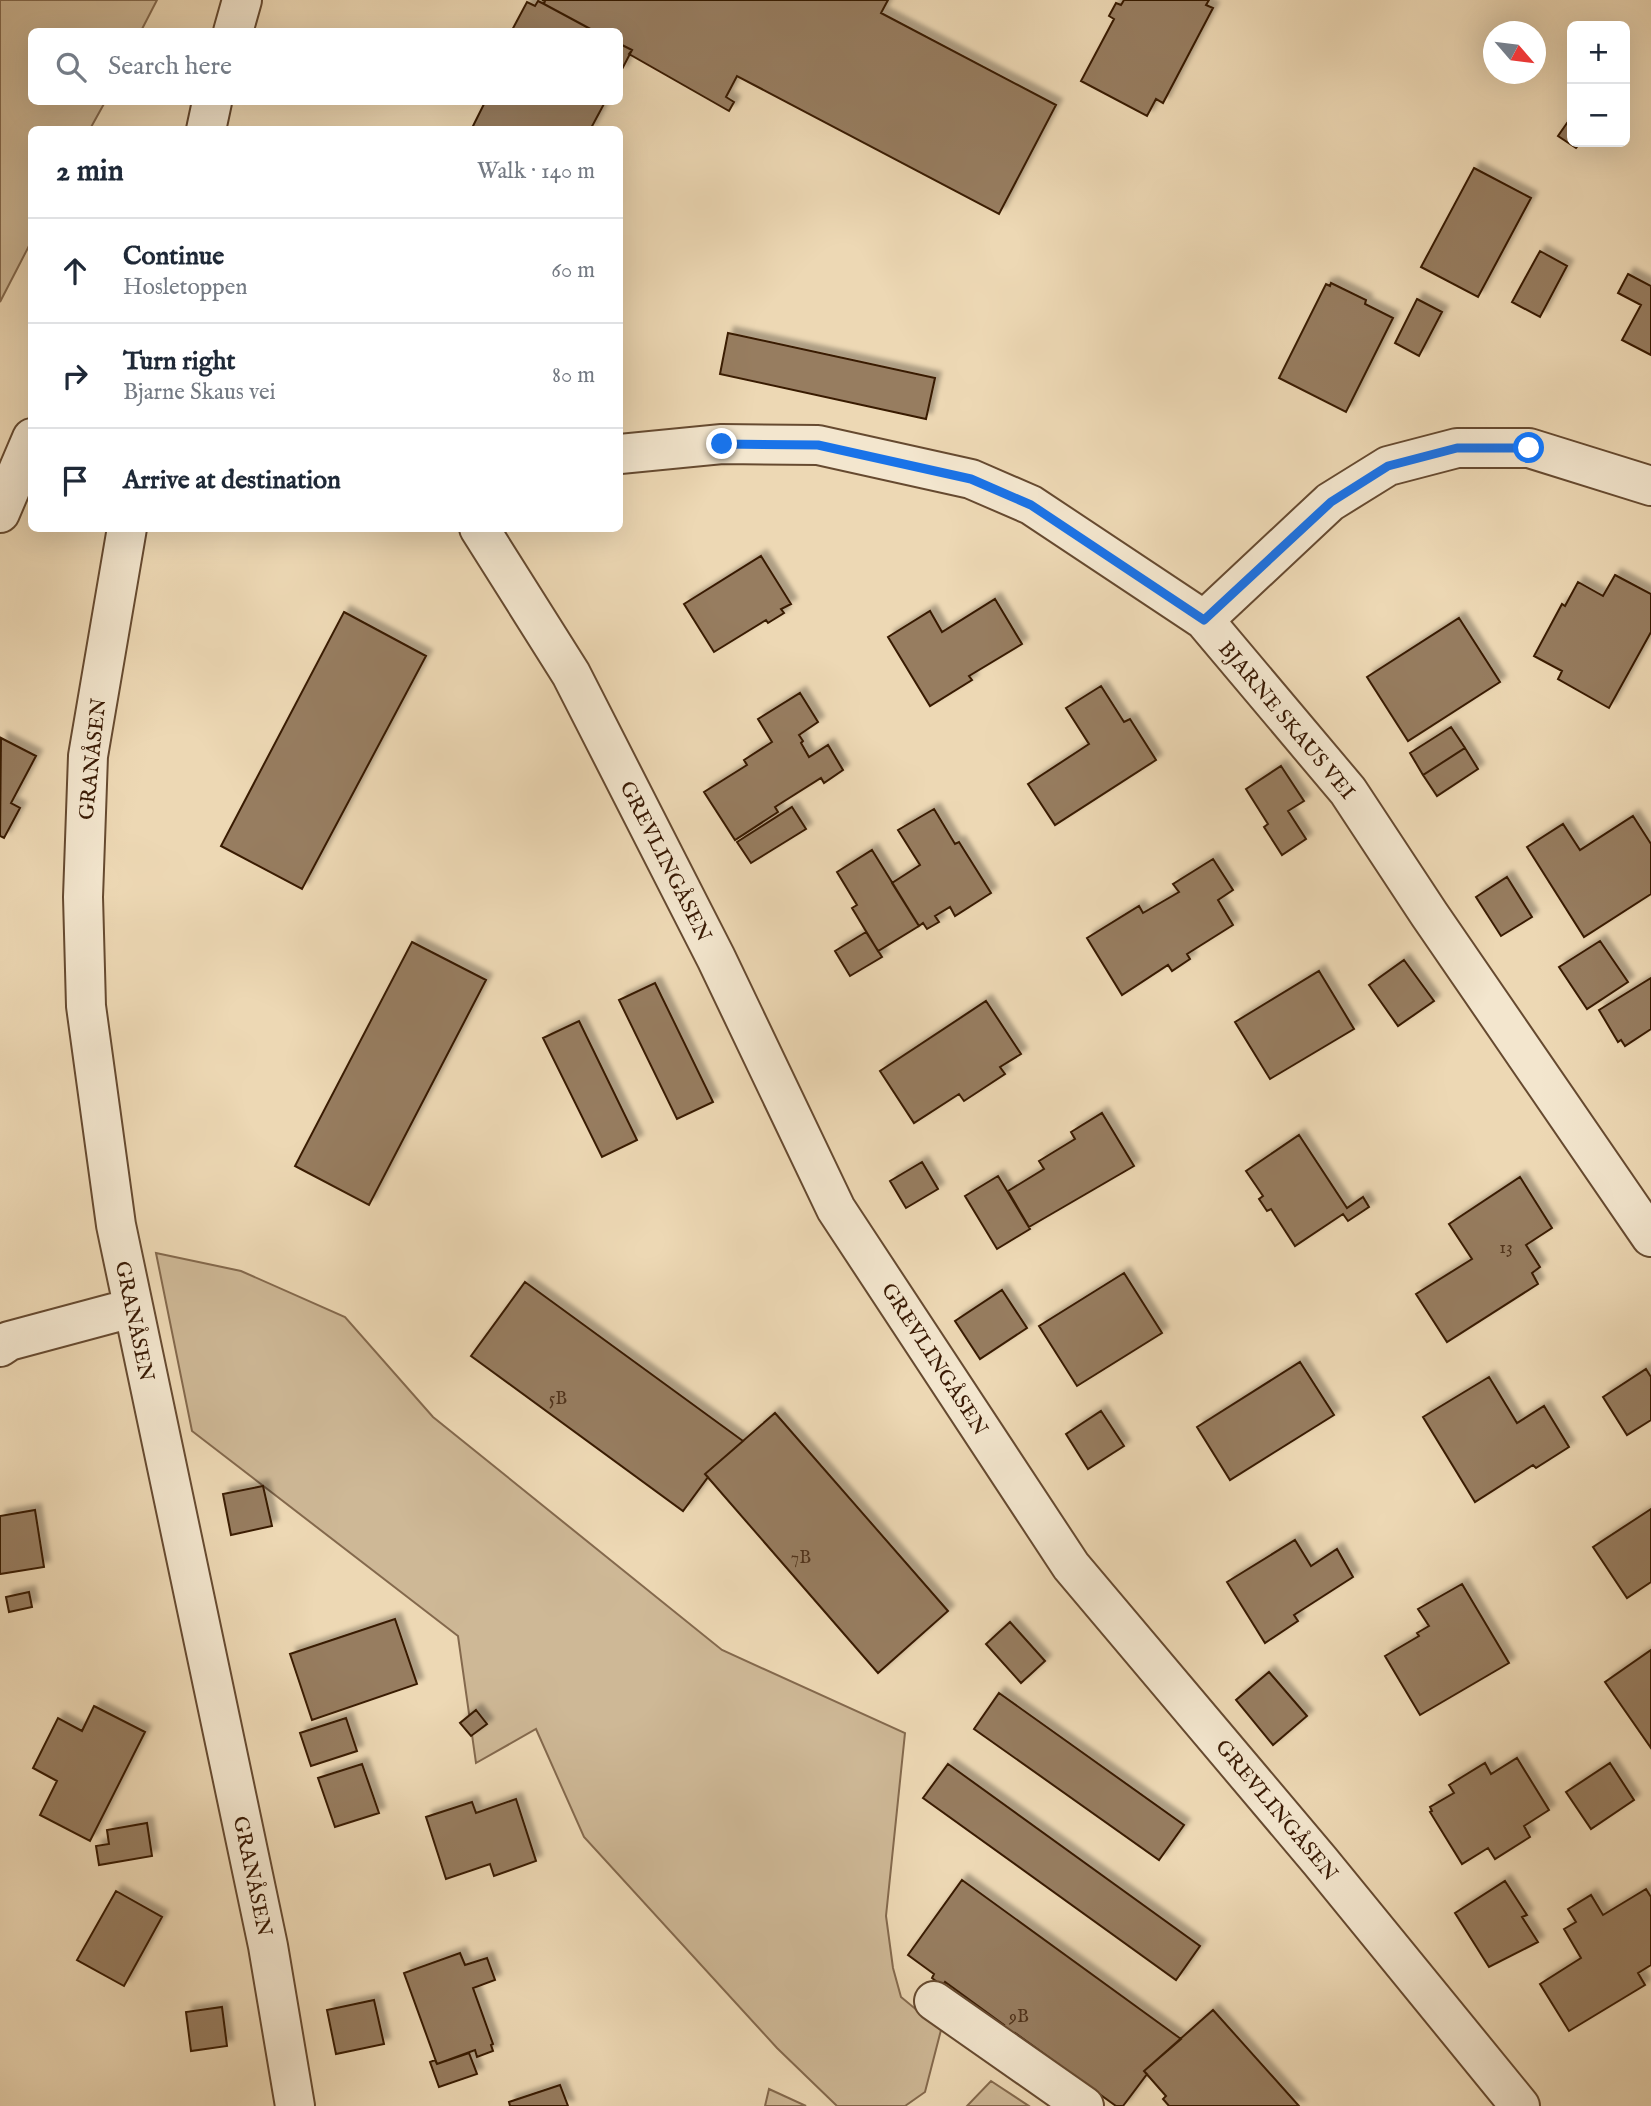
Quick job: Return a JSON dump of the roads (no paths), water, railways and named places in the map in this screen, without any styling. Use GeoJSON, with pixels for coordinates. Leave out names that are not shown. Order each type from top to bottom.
{"type":"FeatureCollection","features":[{"type":"Feature","properties":{"kind":"street"},"geometry":{"type":"LineString","coordinates":[[234,28],[242,0]]}},
{"type":"Feature","properties":{"kind":"street"},"geometry":{"type":"LineString","coordinates":[[207,126],[211,105]]}},
{"type":"Feature","properties":{"kind":"street","name":"BJARNE SKAUS VEI"},"geometry":{"type":"LineString","coordinates":[[623,454],[722,444],[818,445],[971,479],[1031,505],[1204,620],[1348,791],[1429,914],[1651,1237]]}},
{"type":"Feature","properties":{"kind":"street"},"geometry":{"type":"LineString","coordinates":[[0,513],[28,448]]}},
{"type":"Feature","properties":{"kind":"street"},"geometry":{"type":"LineString","coordinates":[[1204,620],[1331,502],[1388,466],[1457,448],[1529,448],[1651,486]]}},
{"type":"Feature","properties":{"kind":"street","name":"GRANÅSEN"},"geometry":{"type":"LineString","coordinates":[[126,532],[88,756],[83,897],[86,1006],[114,1212],[132,1308],[268,1946],[295,2106]]}},
{"type":"Feature","properties":{"kind":"street","name":"GREVLINGÅSEN"},"geometry":{"type":"LineString","coordinates":[[482,532],[571,674],[716,958],[836,1209],[1071,1566],[1320,1861],[1520,2106]]}},
{"type":"Feature","properties":{"kind":"street"},"geometry":{"type":"LineString","coordinates":[[0,1347],[9,1341],[132,1308]]}},
{"type":"Feature","properties":{"kind":"street"},"geometry":{"type":"LineString","coordinates":[[934,2000],[1084,2106]]}}]}
